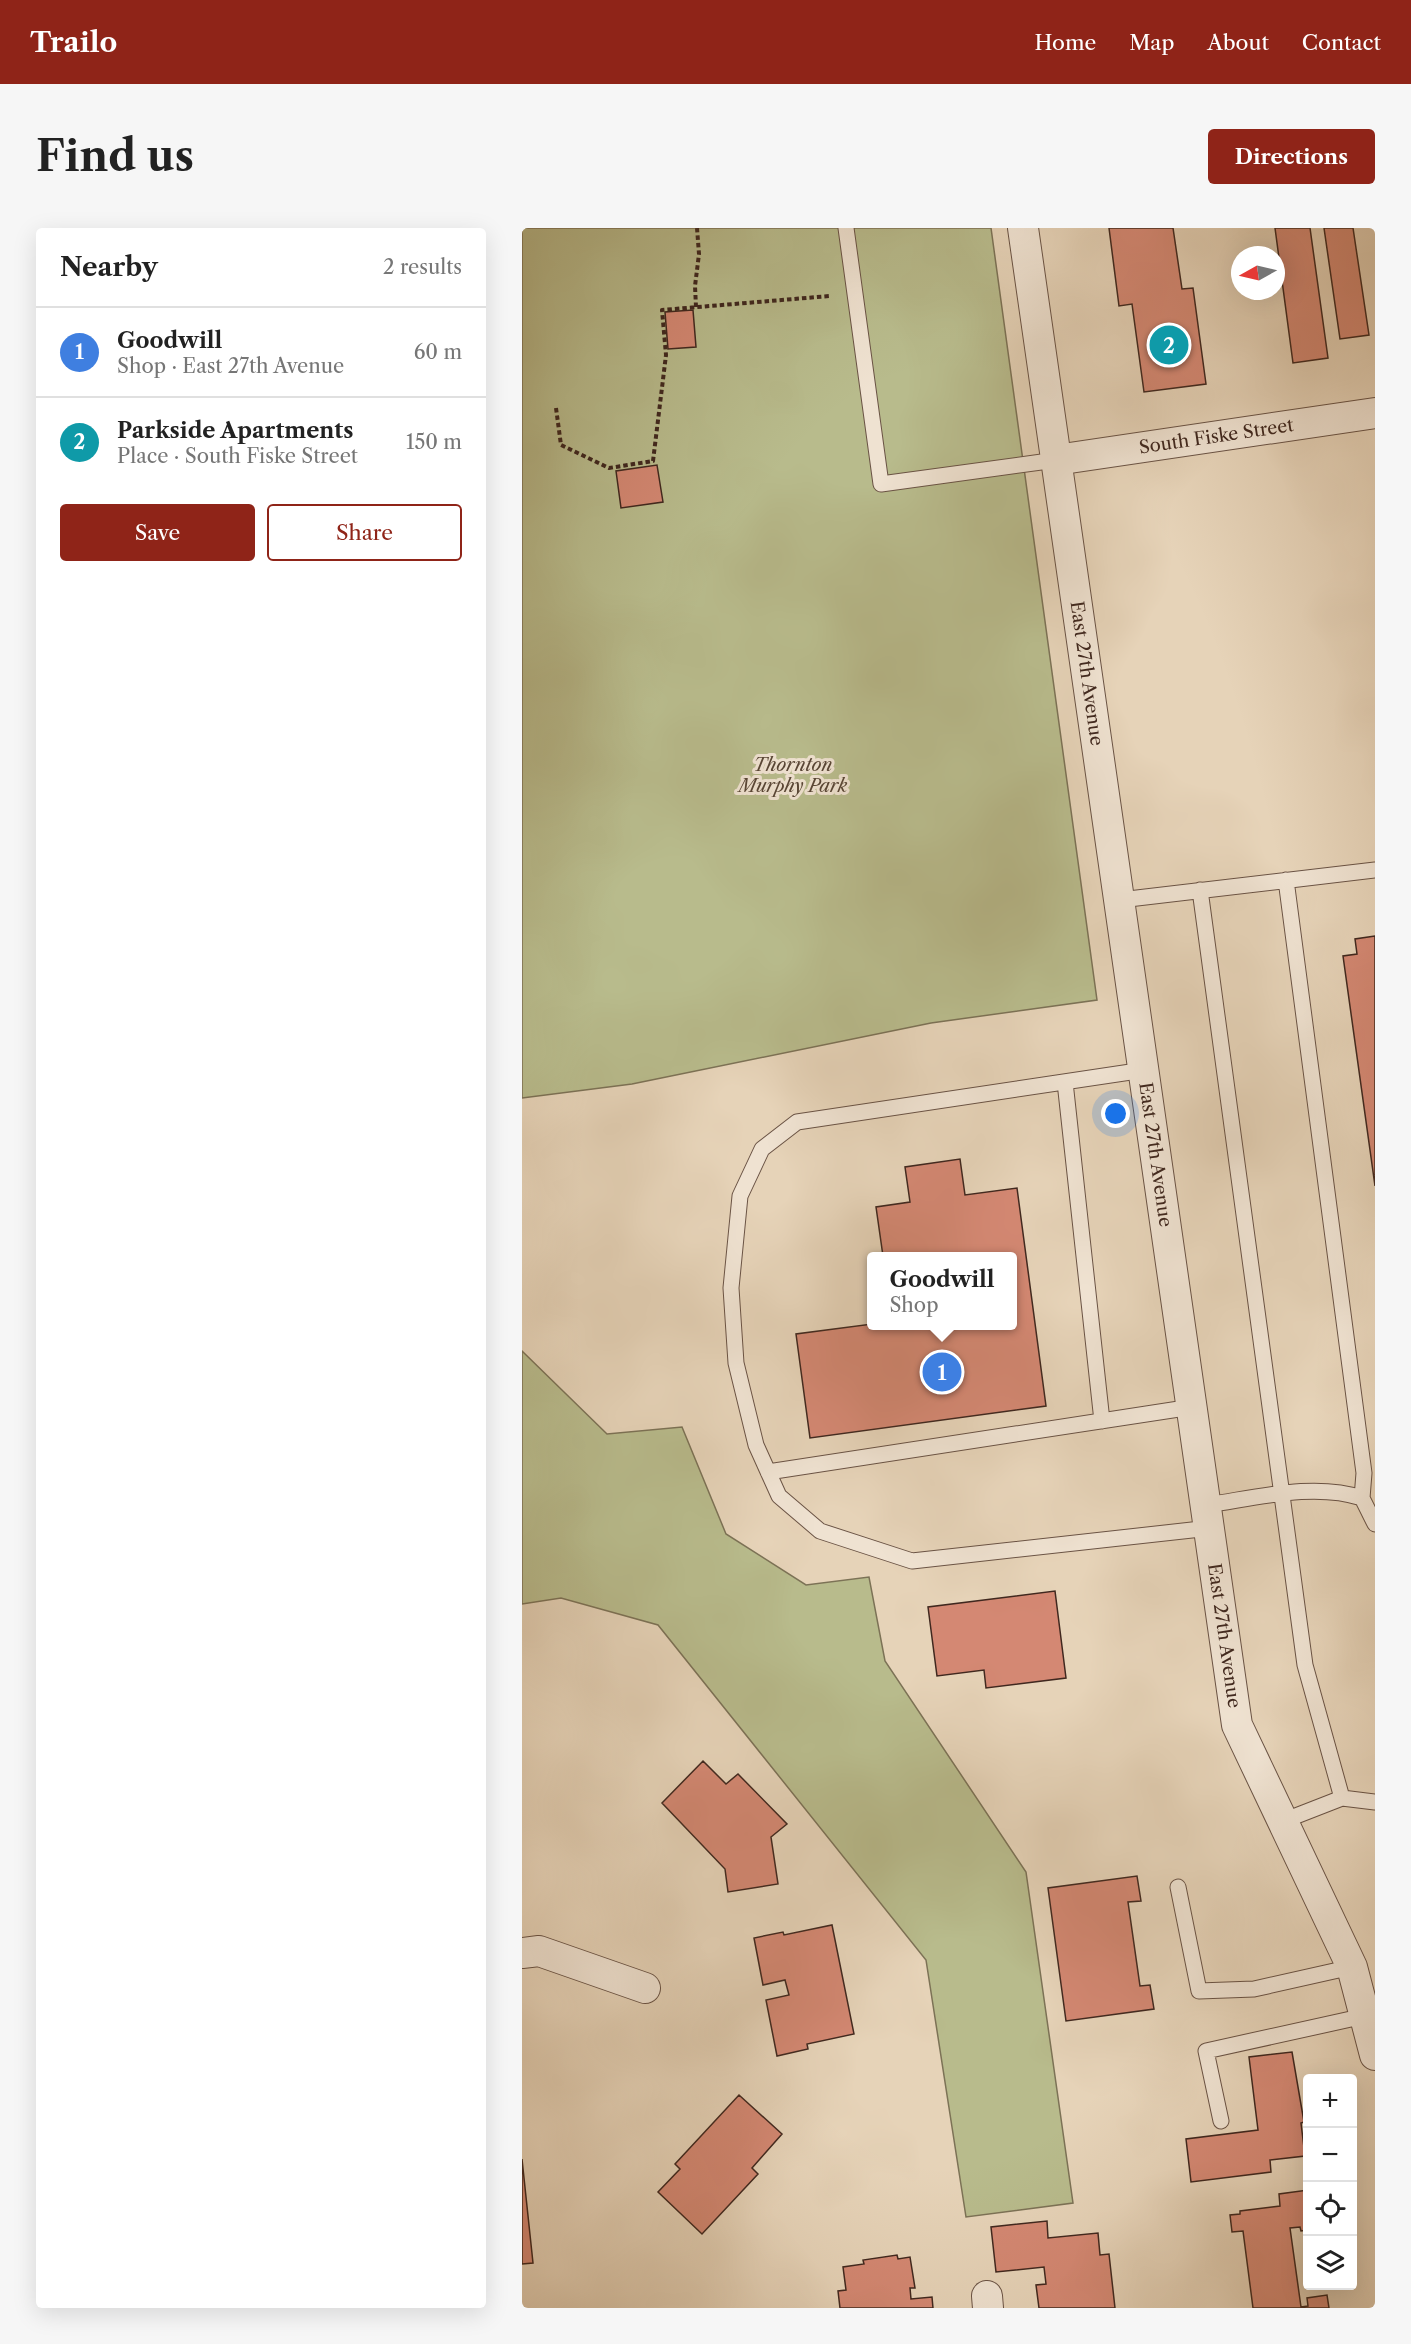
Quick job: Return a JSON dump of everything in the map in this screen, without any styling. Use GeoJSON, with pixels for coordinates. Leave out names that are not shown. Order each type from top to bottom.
{"type":"FeatureCollection","features":[{"type":"Feature","properties":{"kind":"street","name":"East 27th Avenue"},"geometry":{"type":"LineString","coordinates":[[1023,228],[1237,1725],[1352,1967],[1370,2015],[1375,2055]]}},
{"type":"Feature","properties":{"kind":"street","name":"South Fiske Street"},"geometry":{"type":"LineString","coordinates":[[1056,460],[1375,413]]}},
{"type":"Feature","properties":{"kind":"street"},"geometry":{"type":"LineString","coordinates":[[522,1953],[539,1951],[645,1988]]}},
{"type":"Feature","properties":{"kind":"lane"},"geometry":{"type":"LineString","coordinates":[[846,228],[881,484],[1056,460]]}},
{"type":"Feature","properties":{"kind":"lane"},"geometry":{"type":"LineString","coordinates":[[1120,900],[1375,870]]}},
{"type":"Feature","properties":{"kind":"lane"},"geometry":{"type":"LineString","coordinates":[[1286,880],[1364,1473],[1362,1498],[1375,1524]]}},
{"type":"Feature","properties":{"kind":"lane"},"geometry":{"type":"LineString","coordinates":[[1200,890],[1305,1665],[1342,1798]]}},
{"type":"Feature","properties":{"kind":"lane"},"geometry":{"type":"LineString","coordinates":[[1144,1070],[797,1122],[762,1149],[740,1196],[731,1288],[736,1363],[756,1445],[779,1496],[820,1531],[912,1561],[1208,1517],[1283,1494],[1342,1492],[1362,1498]]}},
{"type":"Feature","properties":{"kind":"lane"},"geometry":{"type":"LineString","coordinates":[[1065,1082],[1102,1421]]}},
{"type":"Feature","properties":{"kind":"lane"},"geometry":{"type":"LineString","coordinates":[[768,1472],[1192,1407]]}},
{"type":"Feature","properties":{"kind":"lane"},"geometry":{"type":"LineString","coordinates":[[1283,1821],[1342,1798],[1375,1802]]}},
{"type":"Feature","properties":{"kind":"lane"},"geometry":{"type":"LineString","coordinates":[[1179,1887],[1199,1991],[1254,1989],[1352,1967]]}},
{"type":"Feature","properties":{"kind":"lane"},"geometry":{"type":"LineString","coordinates":[[1221,2121],[1206,2051],[1370,2015]]}},
{"type":"Feature","properties":{"kind":"path"},"geometry":{"type":"LineString","coordinates":[[696,308],[695,286],[699,254],[697,228]]}},
{"type":"Feature","properties":{"kind":"path"},"geometry":{"type":"LineString","coordinates":[[556,408],[561,446],[609,468],[654,461],[666,356],[662,310],[800,300],[855,292]]}},
{"type":"Feature","properties":{"kind":"green space","name":"Thornton Murphy Park"},"geometry":{"type":"Polygon","coordinates":[[[522,228],[991,228],[1097,1000],[931,1023],[632,1084],[522,1098],[522,228]]]}},
{"type":"Feature","properties":{"kind":"green space"},"geometry":{"type":"Polygon","coordinates":[[[522,1351],[607,1434],[682,1427],[726,1534],[806,1585],[869,1577],[885,1661],[1026,1872],[1073,2203],[966,2217],[926,1960],[658,1625],[561,1598],[522,1604],[522,1351]]]}},
{"type":"Feature","properties":{"kind":"building"},"geometry":{"type":"Polygon","coordinates":[[[1109,228],[1173,228],[1182,289],[1193,288],[1206,384],[1144,392],[1132,304],[1119,306],[1109,228]]]}},
{"type":"Feature","properties":{"kind":"building"},"geometry":{"type":"Polygon","coordinates":[[[1275,228],[1310,228],[1328,358],[1293,363],[1285,300],[1285,246],[1277,246],[1275,228]]]}},
{"type":"Feature","properties":{"kind":"building"},"geometry":{"type":"Polygon","coordinates":[[[1324,228],[1353,228],[1369,335],[1340,339],[1324,228]]]}},
{"type":"Feature","properties":{"kind":"building"},"geometry":{"type":"Polygon","coordinates":[[[693,310],[696,347],[668,349],[665,312],[693,310]]]}},
{"type":"Feature","properties":{"kind":"building"},"geometry":{"type":"Polygon","coordinates":[[[657,465],[663,502],[621,508],[616,471],[657,465]]]}},
{"type":"Feature","properties":{"kind":"building"},"geometry":{"type":"Polygon","coordinates":[[[1375,936],[1375,1186],[1343,956],[1357,954],[1355,939],[1375,936]]]}},
{"type":"Feature","properties":{"kind":"building"},"geometry":{"type":"Polygon","coordinates":[[[960,1159],[965,1195],[1017,1188],[1046,1406],[810,1438],[796,1334],[867,1325],[867,1330],[1017,1330],[1017,1252],[882,1252],[876,1207],[910,1202],[905,1167],[960,1159]]]}},
{"type":"Feature","properties":{"kind":"building"},"geometry":{"type":"Polygon","coordinates":[[[1055,1591],[1066,1678],[986,1688],[984,1670],[937,1676],[928,1607],[1055,1591]]]}},
{"type":"Feature","properties":{"kind":"building"},"geometry":{"type":"Polygon","coordinates":[[[703,1761],[726,1784],[738,1774],[787,1824],[771,1837],[778,1884],[728,1892],[725,1869],[662,1803],[703,1761]]]}},
{"type":"Feature","properties":{"kind":"building"},"geometry":{"type":"Polygon","coordinates":[[[1137,1876],[1141,1901],[1128,1902],[1140,1986],[1150,1985],[1154,2009],[1066,2021],[1048,1888],[1137,1876]]]}},
{"type":"Feature","properties":{"kind":"building"},"geometry":{"type":"Polygon","coordinates":[[[832,1925],[854,2034],[807,2044],[808,2049],[777,2056],[766,2000],[789,1995],[785,1980],[763,1985],[754,1938],[783,1932],[784,1935],[832,1925]]]}},
{"type":"Feature","properties":{"kind":"building"},"geometry":{"type":"Polygon","coordinates":[[[1292,2052],[1303,2116],[1301,2123],[1303,2156],[1270,2160],[1271,2172],[1191,2182],[1186,2139],[1258,2130],[1249,2057],[1292,2052]]]}},
{"type":"Feature","properties":{"kind":"building"},"geometry":{"type":"Polygon","coordinates":[[[739,2095],[782,2134],[752,2168],[758,2174],[702,2234],[658,2192],[680,2169],[675,2164],[739,2095]]]}},
{"type":"Feature","properties":{"kind":"building"},"geometry":{"type":"Polygon","coordinates":[[[522,2159],[533,2263],[522,2264],[522,2159]]]}},
{"type":"Feature","properties":{"kind":"building"},"geometry":{"type":"Polygon","coordinates":[[[1303,2191],[1303,2231],[1300,2227],[1290,2228],[1301,2307],[1308,2306],[1307,2298],[1327,2295],[1329,2308],[1253,2308],[1243,2231],[1232,2232],[1230,2215],[1240,2214],[1240,2211],[1280,2206],[1279,2194],[1303,2191]]]}},
{"type":"Feature","properties":{"kind":"building"},"geometry":{"type":"Polygon","coordinates":[[[1047,2221],[1048,2238],[1098,2233],[1100,2255],[1109,2254],[1115,2308],[1039,2308],[1036,2285],[1046,2284],[1044,2267],[996,2272],[991,2227],[1047,2221]]]}},
{"type":"Feature","properties":{"kind":"building"},"geometry":{"type":"Polygon","coordinates":[[[897,2255],[898,2259],[910,2257],[915,2288],[910,2288],[911,2299],[932,2297],[933,2308],[840,2308],[838,2291],[846,2290],[843,2267],[864,2264],[863,2260],[897,2255]]]}},
{"type":"Feature","properties":{"kind":"place","name":"Parkside Apartments"},"geometry":{"type":"Point","coordinates":[1169,345]}},
{"type":"Feature","properties":{"kind":"place","name":"Goodwill"},"geometry":{"type":"Point","coordinates":[942,1372]}}]}
